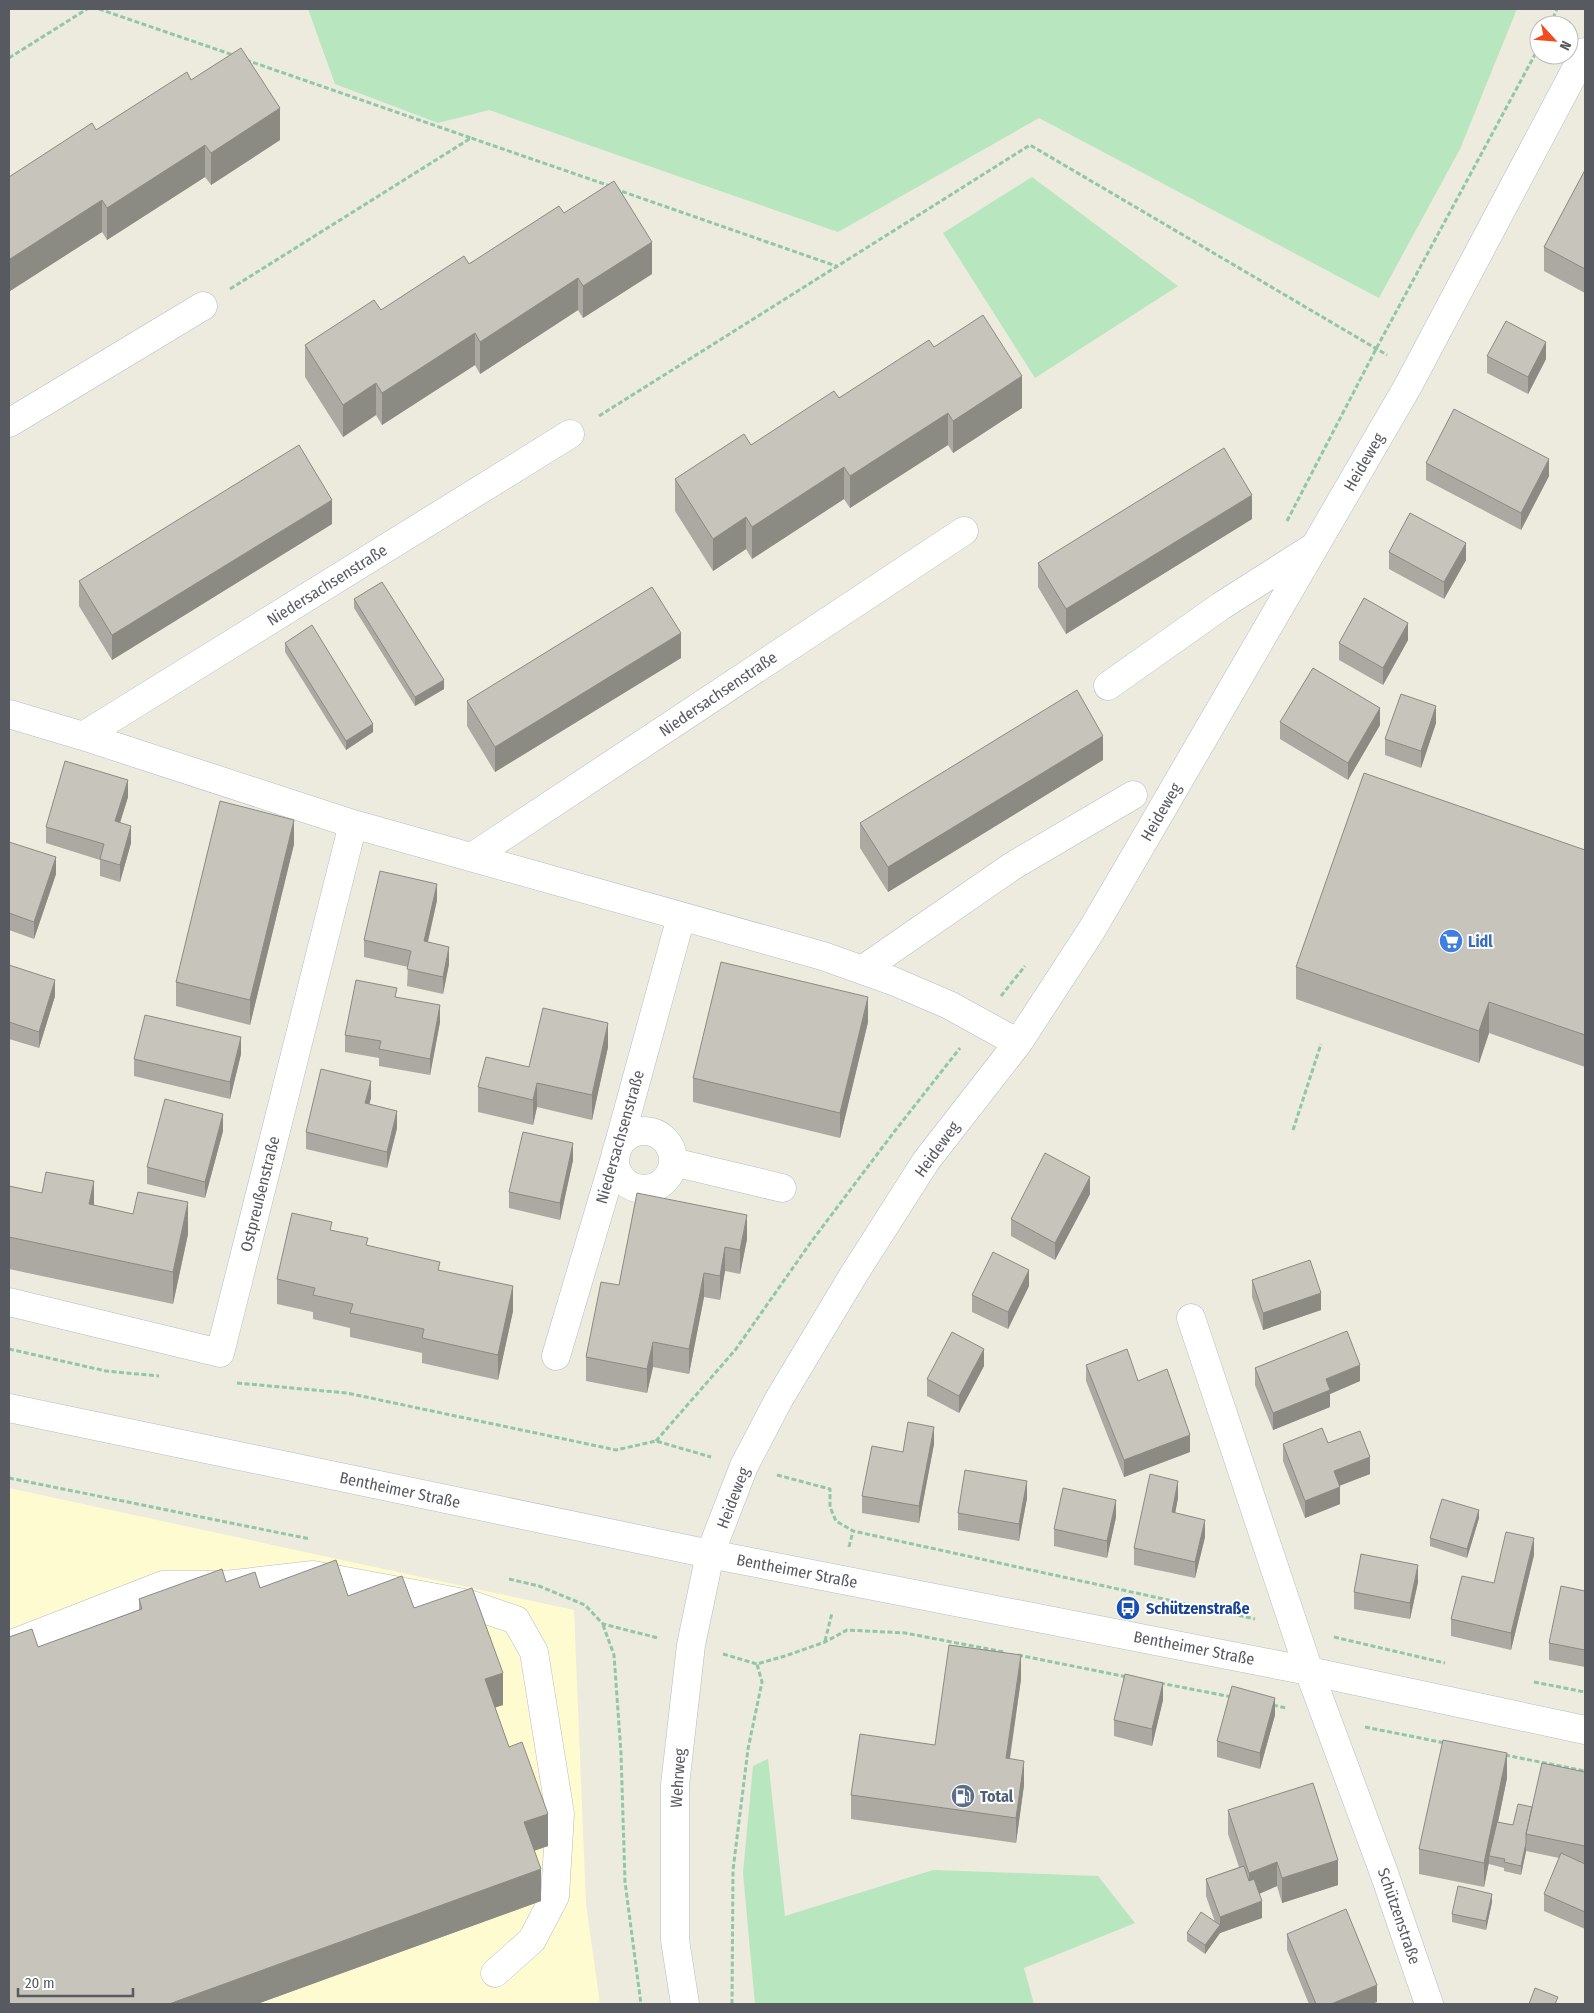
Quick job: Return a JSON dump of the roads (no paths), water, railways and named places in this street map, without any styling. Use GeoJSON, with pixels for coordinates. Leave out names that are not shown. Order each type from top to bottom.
{"type":"FeatureCollection","features":[{"type":"Feature","properties":{"kind":"street","name":"Heideweg"},"geometry":{"type":"LineString","coordinates":[[710,1554],[744,1466],[779,1398],[854,1274],[926,1162],[1018,1043],[1096,922],[1416,371],[1585,52]]}},
{"type":"Feature","properties":{"kind":"street"},"geometry":{"type":"LineString","coordinates":[[9,423],[203,306]]}},
{"type":"Feature","properties":{"kind":"street","name":"Niedersachsenstraße"},"geometry":{"type":"LineString","coordinates":[[84,736],[570,434]]}},
{"type":"Feature","properties":{"kind":"street","name":"Niedersachsenstraße"},"geometry":{"type":"LineString","coordinates":[[472,857],[964,531]]}},
{"type":"Feature","properties":{"kind":"street"},"geometry":{"type":"LineString","coordinates":[[1108,686],[1221,606],[1316,546]]}},
{"type":"Feature","properties":{"kind":"street"},"geometry":{"type":"LineString","coordinates":[[9,714],[84,736],[353,824],[823,956],[949,1005],[1018,1043]]}},
{"type":"Feature","properties":{"kind":"street"},"geometry":{"type":"LineString","coordinates":[[862,970],[1011,867],[1133,795]]}},
{"type":"Feature","properties":{"kind":"street","name":"Ostpreußenstraße"},"geometry":{"type":"LineString","coordinates":[[9,1302],[220,1353],[353,824]]}},
{"type":"Feature","properties":{"kind":"street","name":"Niedersachsenstraße"},"geometry":{"type":"LineString","coordinates":[[556,1356],[616,1154],[681,917]]}},
{"type":"Feature","properties":{"kind":"street"},"geometry":{"type":"LineString","coordinates":[[634,1132],[648,1132],[662,1137],[672,1152],[673,1162],[666,1180],[650,1189],[630,1186],[622,1180],[617,1172],[615,1163],[619,1145],[634,1132]]}},
{"type":"Feature","properties":{"kind":"street"},"geometry":{"type":"LineString","coordinates":[[673,1162],[782,1188]]}},
{"type":"Feature","properties":{"kind":"street","name":"Schützenstraße"},"geometry":{"type":"LineString","coordinates":[[1191,1318],[1309,1671],[1429,2004]]}},
{"type":"Feature","properties":{"kind":"street","name":"Bentheimer Straße"},"geometry":{"type":"LineString","coordinates":[[9,1408],[710,1554],[1309,1671],[1585,1730]]}},
{"type":"Feature","properties":{"kind":"street","name":"Wehrweg"},"geometry":{"type":"LineString","coordinates":[[685,2004],[675,1940],[675,1785],[691,1646],[710,1554]]}},
{"type":"Feature","properties":{"kind":"street"},"geometry":{"type":"LineString","coordinates":[[9,1645],[163,1585],[225,1585],[314,1575],[470,1604],[516,1620],[534,1652],[560,1814],[555,1896],[532,1940],[495,1973]]}},
{"type":"Feature","properties":{"kind":"place","name":"Lidl"},"geometry":{"type":"Point","coordinates":[1451,941]}},
{"type":"Feature","properties":{"kind":"place","name":"Schützenstraße"},"geometry":{"type":"Point","coordinates":[1128,1608]}},
{"type":"Feature","properties":{"kind":"place","name":"Total"},"geometry":{"type":"Point","coordinates":[963,1796]}}]}
